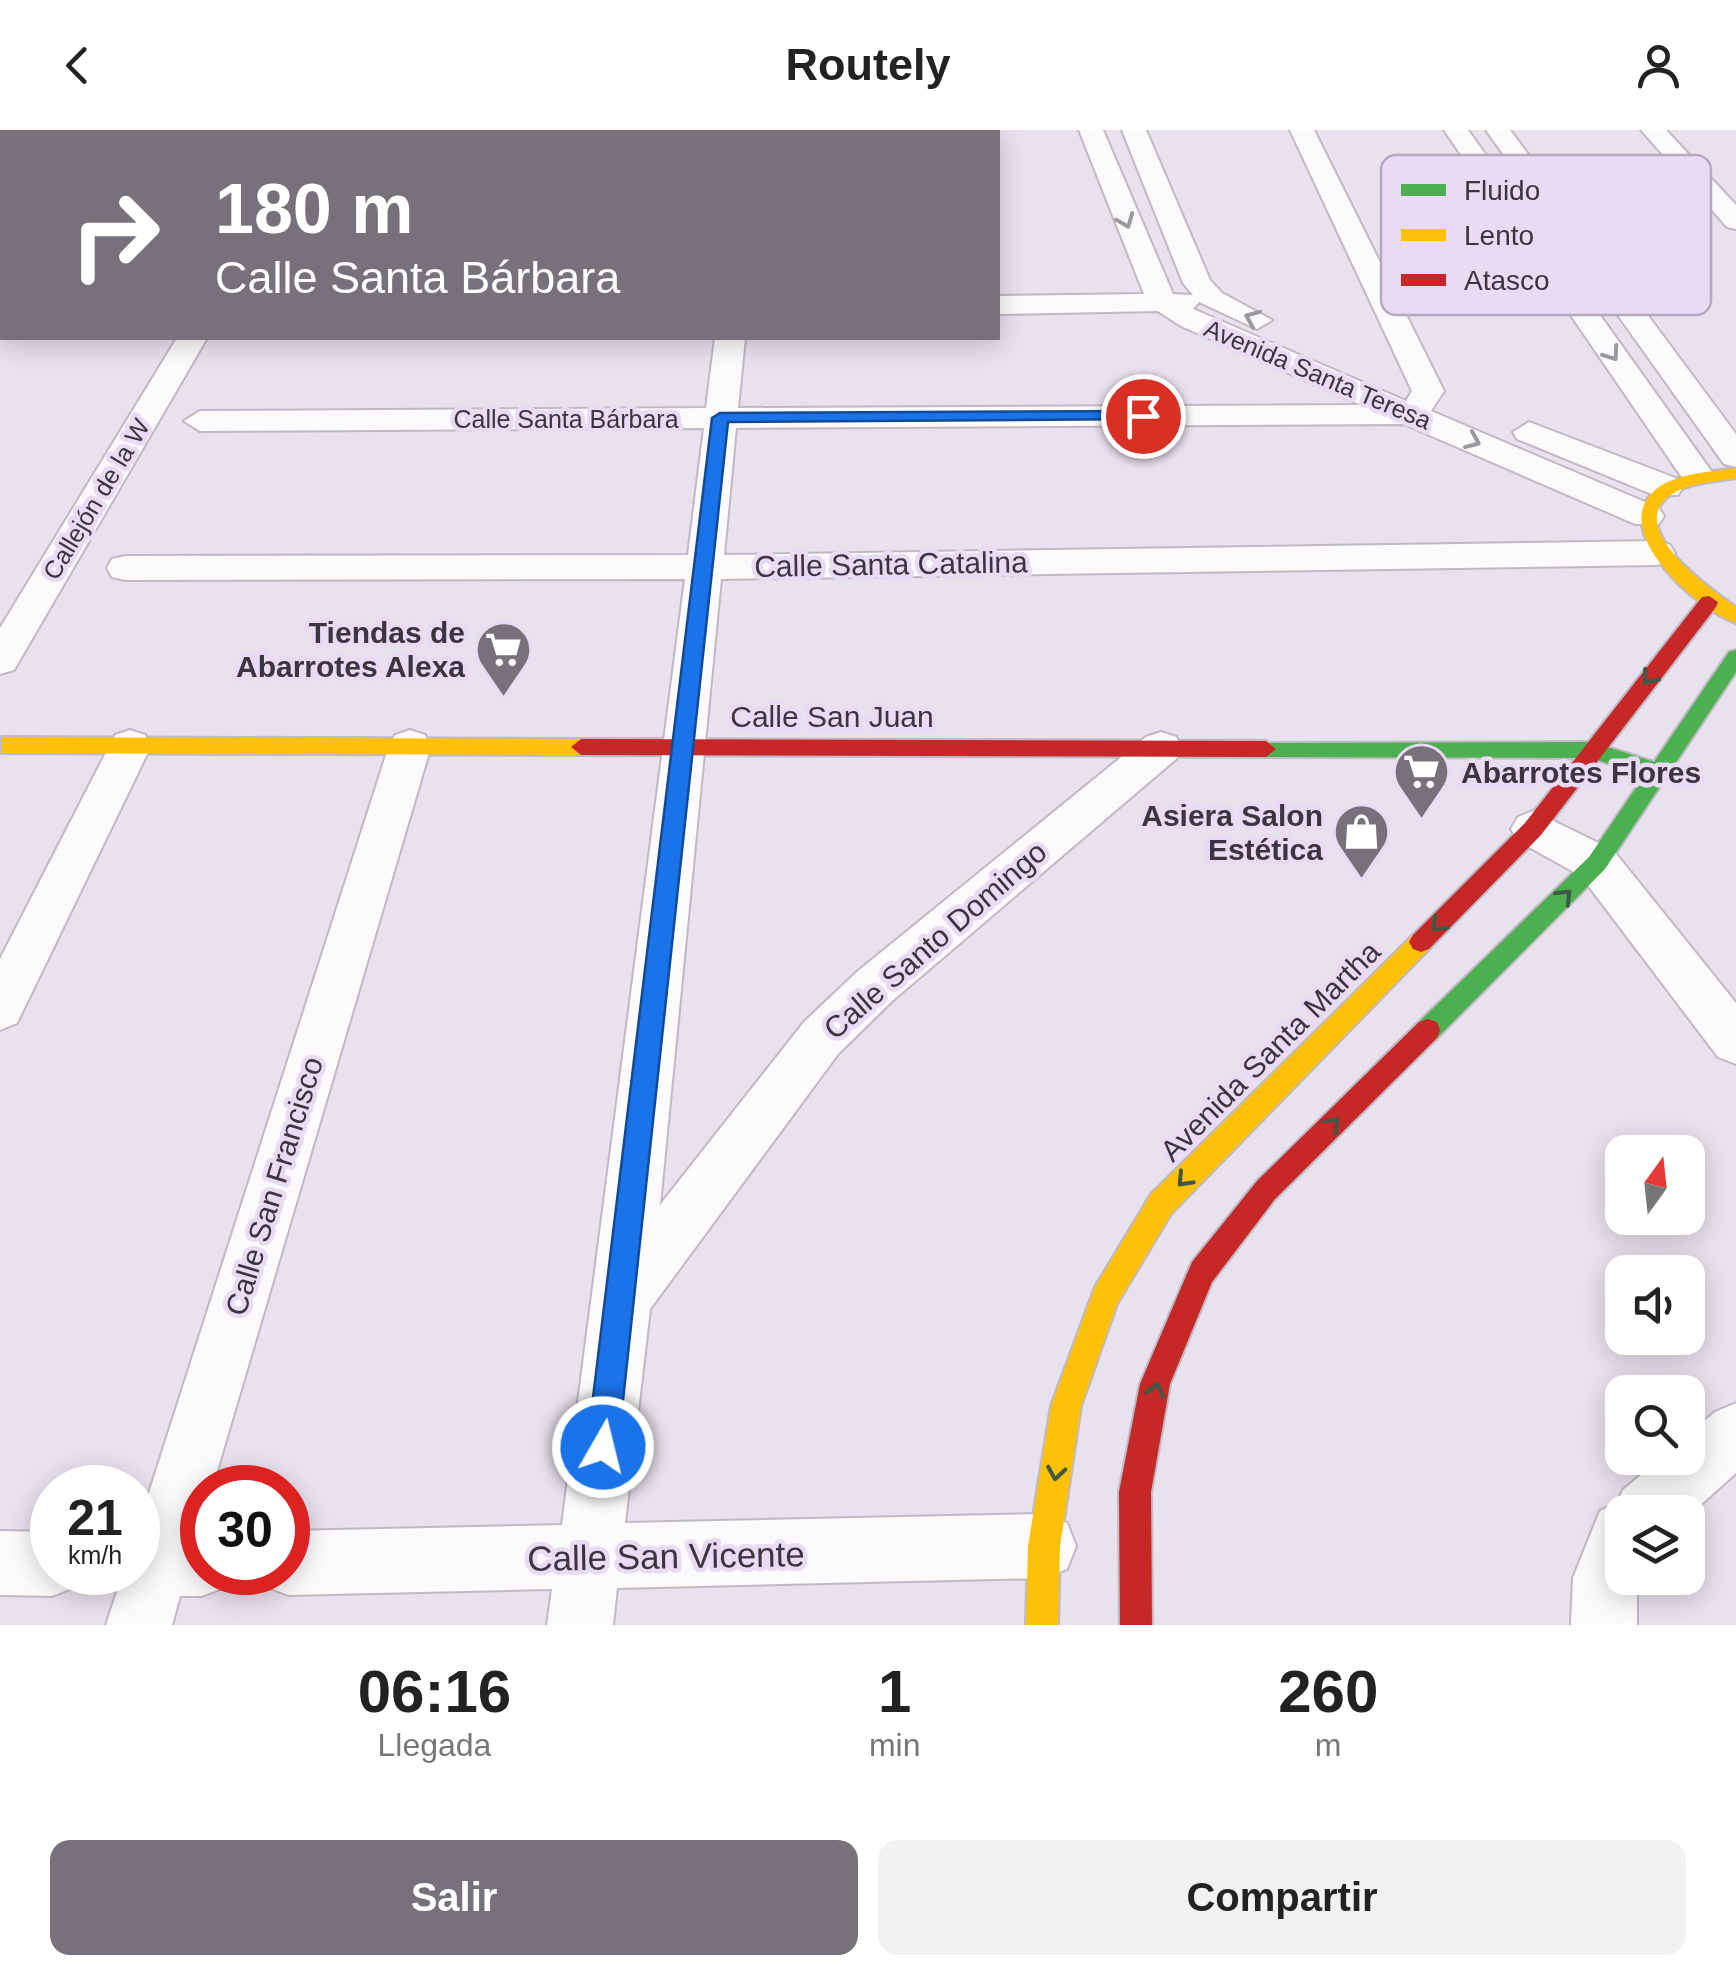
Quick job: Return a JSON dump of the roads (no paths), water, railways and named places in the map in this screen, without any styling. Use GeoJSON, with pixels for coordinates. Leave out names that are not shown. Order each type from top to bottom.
{"type":"FeatureCollection","features":[{"type":"Feature","properties":{"kind":"street"},"geometry":{"type":"LineString","coordinates":[[1302,130],[1381,313]]}},
{"type":"Feature","properties":{"kind":"street"},"geometry":{"type":"LineString","coordinates":[[1456,130],[1473,155]]}},
{"type":"Feature","properties":{"kind":"street"},"geometry":{"type":"LineString","coordinates":[[1498,130],[1516,155]]}},
{"type":"Feature","properties":{"kind":"street"},"geometry":{"type":"LineString","coordinates":[[1653,130],[1676,155]]}},
{"type":"Feature","properties":{"kind":"street"},"geometry":{"type":"LineString","coordinates":[[1138,139],[1094,140],[1153,288],[1165,304]]}},
{"type":"Feature","properties":{"kind":"street","name":"Avenida Santa Teresa"},"geometry":{"type":"LineString","coordinates":[[1138,139],[1197,283],[1212,299],[1647,516]]}},
{"type":"Feature","properties":{"kind":"street"},"geometry":{"type":"LineString","coordinates":[[1711,194],[1736,221]]}},
{"type":"Feature","properties":{"kind":"street"},"geometry":{"type":"LineString","coordinates":[[1000,305],[1165,304],[1212,299]]}},
{"type":"Feature","properties":{"kind":"street","name":"Avenida Santa Teresa"},"geometry":{"type":"LineString","coordinates":[[1165,304],[1191,320],[1666,488]]}},
{"type":"Feature","properties":{"kind":"street"},"geometry":{"type":"LineString","coordinates":[[1382,315],[1420,403]]}},
{"type":"Feature","properties":{"kind":"street"},"geometry":{"type":"LineString","coordinates":[[1585,315],[1697,476]]}},
{"type":"Feature","properties":{"kind":"street"},"geometry":{"type":"LineString","coordinates":[[1633,315],[1736,457]]}},
{"type":"Feature","properties":{"kind":"street","name":"Callejón de la W"},"geometry":{"type":"LineString","coordinates":[[0,660],[191,340]]}},
{"type":"Feature","properties":{"kind":"street"},"geometry":{"type":"LineString","coordinates":[[580,1625],[623,1298],[730,340]]}},
{"type":"Feature","properties":{"kind":"street","name":"Calle Santa Bárbara"},"geometry":{"type":"LineString","coordinates":[[200,421],[720,418],[1420,403]]}},
{"type":"Feature","properties":{"kind":"street"},"geometry":{"type":"LineString","coordinates":[[1736,473],[1697,476],[1666,488],[1653,500],[1647,516],[1648,534],[1657,553],[1678,578],[1709,602],[1736,616]]}},
{"type":"Feature","properties":{"kind":"street","name":"Calle Santa Catalina"},"geometry":{"type":"LineString","coordinates":[[125,568],[704,567],[1657,553]]}},
{"type":"Feature","properties":{"kind":"street","name":"Avenida Santa Martha"},"geometry":{"type":"LineString","coordinates":[[1042,1625],[1044,1546],[1066,1406],[1104,1297],[1162,1204],[1533,829],[1709,602]]}},
{"type":"Feature","properties":{"kind":"street"},"geometry":{"type":"LineString","coordinates":[[1136,1625],[1135,1492],[1156,1384],[1202,1272],[1266,1190],[1598,863],[1733,669]]}},
{"type":"Feature","properties":{"kind":"street","name":"Calle San Juan"},"geometry":{"type":"LineString","coordinates":[[2,745],[1592,750],[1658,772]]}},
{"type":"Feature","properties":{"kind":"street"},"geometry":{"type":"LineString","coordinates":[[0,1008],[130,746]]}},
{"type":"Feature","properties":{"kind":"street","name":"Calle San Francisco"},"geometry":{"type":"LineString","coordinates":[[139,1625],[166,1564],[410,746]]}},
{"type":"Feature","properties":{"kind":"street","name":"Calle Santo Domingo"},"geometry":{"type":"LineString","coordinates":[[623,1298],[822,1038],[875,986],[1161,748]]}},
{"type":"Feature","properties":{"kind":"street"},"geometry":{"type":"LineString","coordinates":[[1533,829],[1598,863],[1736,1041]]}},
{"type":"Feature","properties":{"kind":"street"},"geometry":{"type":"LineString","coordinates":[[1664,1495],[1736,1434]]}},
{"type":"Feature","properties":{"kind":"street","name":"Calle San Vicente"},"geometry":{"type":"LineString","coordinates":[[310,1563],[1044,1546]]}},
{"type":"Feature","properties":{"kind":"street"},"geometry":{"type":"LineString","coordinates":[[0,1563],[30,1564]]}},
{"type":"Feature","properties":{"kind":"street"},"geometry":{"type":"LineString","coordinates":[[1604,1625],[1605,1578]]}},
{"type":"Feature","properties":{"kind":"place","name":"Tiendas de Abarrotes Alexa"},"geometry":{"type":"Point","coordinates":[504,698]}},
{"type":"Feature","properties":{"kind":"place","name":"Abarrotes Flores"},"geometry":{"type":"Point","coordinates":[1422,821]}},
{"type":"Feature","properties":{"kind":"place","name":"Asiera Salon Estética"},"geometry":{"type":"Point","coordinates":[1362,881]}}]}
